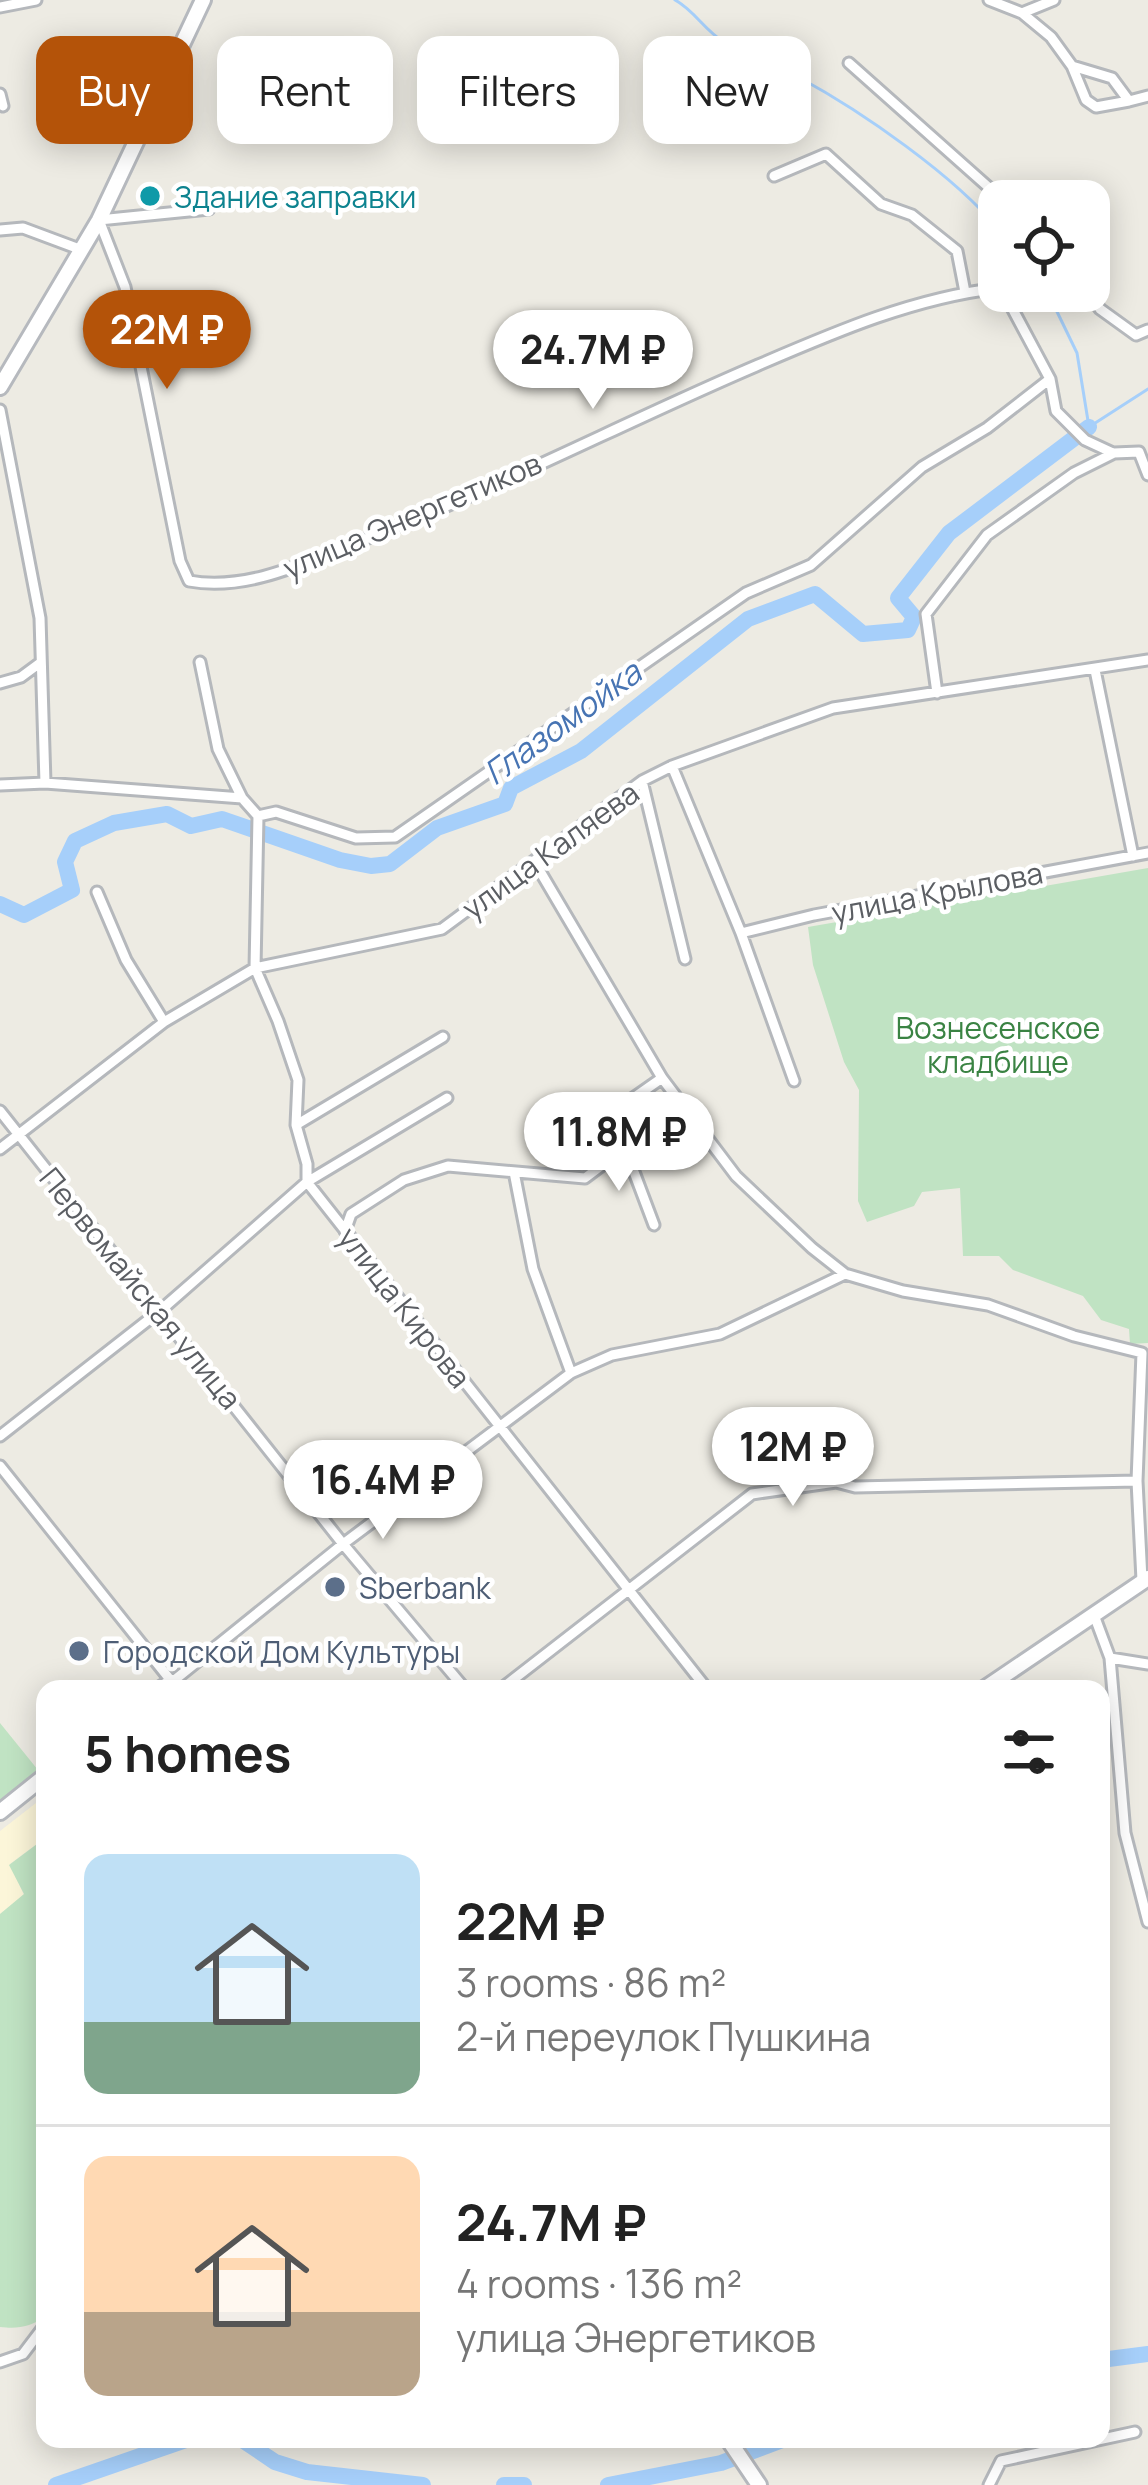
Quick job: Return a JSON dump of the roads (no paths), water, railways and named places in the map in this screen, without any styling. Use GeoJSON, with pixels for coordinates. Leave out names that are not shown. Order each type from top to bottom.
{"type":"FeatureCollection","features":[{"type":"Feature","properties":{"kind":"main road"},"geometry":{"type":"LineString","coordinates":[[0,387],[99,220],[203,0]]}},
{"type":"Feature","properties":{"kind":"main road"},"geometry":{"type":"LineString","coordinates":[[997,1680],[1145,1579]]}},
{"type":"Feature","properties":{"kind":"main road"},"geometry":{"type":"LineString","coordinates":[[0,1812],[36,1783]]}},
{"type":"Feature","properties":{"kind":"main road"},"geometry":{"type":"LineString","coordinates":[[734,2448],[759,2485]]}},
{"type":"Feature","properties":{"kind":"street"},"geometry":{"type":"LineString","coordinates":[[0,7],[36,0]]}},
{"type":"Feature","properties":{"kind":"street"},"geometry":{"type":"LineString","coordinates":[[989,0],[1022,13],[1051,37],[1072,66],[1086,100],[1096,106],[1148,96]]}},
{"type":"Feature","properties":{"kind":"street"},"geometry":{"type":"LineString","coordinates":[[1022,13],[1054,0]]}},
{"type":"Feature","properties":{"kind":"street"},"geometry":{"type":"LineString","coordinates":[[849,63],[980,180]]}},
{"type":"Feature","properties":{"kind":"street"},"geometry":{"type":"LineString","coordinates":[[1072,66],[1112,78],[1129,100]]}},
{"type":"Feature","properties":{"kind":"street"},"geometry":{"type":"LineString","coordinates":[[774,176],[826,154],[881,204],[912,214],[957,251],[965,292]]}},
{"type":"Feature","properties":{"kind":"street"},"geometry":{"type":"LineString","coordinates":[[99,220],[209,209]]}},
{"type":"Feature","properties":{"kind":"street","name":"улица Энергетиков"},"geometry":{"type":"LineString","coordinates":[[99,220],[125,287],[180,561],[189,581],[217,586],[277,573],[422,518],[638,416],[867,319],[978,291]]}},
{"type":"Feature","properties":{"kind":"street"},"geometry":{"type":"LineString","coordinates":[[0,230],[23,228],[82,250]]}},
{"type":"Feature","properties":{"kind":"street"},"geometry":{"type":"LineString","coordinates":[[1013,312],[1050,379],[1056,411],[1085,440],[1114,454]]}},
{"type":"Feature","properties":{"kind":"street"},"geometry":{"type":"LineString","coordinates":[[1104,312],[1136,335],[1148,331]]}},
{"type":"Feature","properties":{"kind":"street"},"geometry":{"type":"LineString","coordinates":[[200,662],[218,748],[242,798],[258,816],[276,812],[356,838],[395,837],[746,593],[811,565],[922,467],[987,428],[1050,379]]}},
{"type":"Feature","properties":{"kind":"street"},"geometry":{"type":"LineString","coordinates":[[0,410],[40,618],[45,783]]}},
{"type":"Feature","properties":{"kind":"street"},"geometry":{"type":"LineString","coordinates":[[937,692],[926,614],[987,535],[1074,473],[1114,454],[1139,452],[1148,476]]}},
{"type":"Feature","properties":{"kind":"street","name":"улица Каляева"},"geometry":{"type":"LineString","coordinates":[[0,1149],[164,1022],[255,968],[442,929],[642,781],[672,766],[833,708],[1148,661]]}},
{"type":"Feature","properties":{"kind":"street"},"geometry":{"type":"LineString","coordinates":[[0,683],[21,677],[40,663]]}},
{"type":"Feature","properties":{"kind":"street"},"geometry":{"type":"LineString","coordinates":[[1095,670],[1132,856]]}},
{"type":"Feature","properties":{"kind":"street"},"geometry":{"type":"LineString","coordinates":[[672,766],[742,933],[794,1081]]}},
{"type":"Feature","properties":{"kind":"street"},"geometry":{"type":"LineString","coordinates":[[642,781],[685,959]]}},
{"type":"Feature","properties":{"kind":"street"},"geometry":{"type":"LineString","coordinates":[[0,785],[45,783],[242,798]]}},
{"type":"Feature","properties":{"kind":"street","name":"улица Кирова"},"geometry":{"type":"LineString","coordinates":[[258,816],[255,968],[298,1080],[296,1125],[308,1164],[308,1182],[699,1680]]}},
{"type":"Feature","properties":{"kind":"street","name":"улица Крылова"},"geometry":{"type":"LineString","coordinates":[[742,933],[814,915],[1148,853]]}},
{"type":"Feature","properties":{"kind":"street"},"geometry":{"type":"LineString","coordinates":[[534,861],[662,1078],[736,1176],[845,1274],[903,1292],[988,1305],[1074,1336],[1145,1351],[1137,1481],[1145,1579]]}},
{"type":"Feature","properties":{"kind":"street"},"geometry":{"type":"LineString","coordinates":[[97,892],[126,960],[164,1022]]}},
{"type":"Feature","properties":{"kind":"street"},"geometry":{"type":"LineString","coordinates":[[296,1125],[443,1036]]}},
{"type":"Feature","properties":{"kind":"street"},"geometry":{"type":"LineString","coordinates":[[654,1225],[626,1148],[622,1106],[662,1078]]}},
{"type":"Feature","properties":{"kind":"street"},"geometry":{"type":"LineString","coordinates":[[0,1436],[160,1310],[308,1182],[447,1098]]}},
{"type":"Feature","properties":{"kind":"street","name":"Первомайская улица"},"geometry":{"type":"LineString","coordinates":[[0,1111],[343,1544],[457,1680]]}},
{"type":"Feature","properties":{"kind":"street"},"geometry":{"type":"LineString","coordinates":[[345,1231],[351,1214],[404,1180],[448,1166],[585,1178],[626,1148]]}},
{"type":"Feature","properties":{"kind":"street"},"geometry":{"type":"LineString","coordinates":[[514,1172],[533,1269],[571,1373]]}},
{"type":"Feature","properties":{"kind":"street"},"geometry":{"type":"LineString","coordinates":[[178,1680],[343,1544],[571,1373],[611,1355],[720,1334],[845,1274]]}},
{"type":"Feature","properties":{"kind":"street"},"geometry":{"type":"LineString","coordinates":[[0,1466],[165,1680]]}},
{"type":"Feature","properties":{"kind":"street"},"geometry":{"type":"LineString","coordinates":[[513,1680],[752,1494],[836,1482],[855,1487],[1137,1481]]}},
{"type":"Feature","properties":{"kind":"street"},"geometry":{"type":"LineString","coordinates":[[1094,1615],[1110,1658],[1125,1833],[1148,1922]]}},
{"type":"Feature","properties":{"kind":"street"},"geometry":{"type":"LineString","coordinates":[[1110,1658],[1148,1664]]}},
{"type":"Feature","properties":{"kind":"street"},"geometry":{"type":"LineString","coordinates":[[0,2362],[23,2354],[36,2337]]}},
{"type":"Feature","properties":{"kind":"street"},"geometry":{"type":"LineString","coordinates":[[1110,2437],[1135,2432]]}},
{"type":"Feature","properties":{"kind":"street"},"geometry":{"type":"LineString","coordinates":[[989,2485],[1000,2461],[1061,2448]]}},
{"type":"Feature","properties":{"kind":"waterway","name":"Глазомойка"},"geometry":{"type":"LineString","coordinates":[[675,0],[724,42],[800,78],[878,126],[978,207]]}},
{"type":"Feature","properties":{"kind":"waterway","name":"Глазомойка"},"geometry":{"type":"LineString","coordinates":[[1057,312],[1077,353],[1089,427],[1148,389]]}},
{"type":"Feature","properties":{"kind":"waterway","name":"Глазомойка"},"geometry":{"type":"LineString","coordinates":[[0,904],[24,915],[72,890],[65,862],[75,841],[114,823],[167,814],[191,826],[222,819],[340,860],[390,864],[437,828],[505,804],[511,788],[581,751],[748,619],[815,594],[863,634],[908,630],[914,617],[898,598],[949,533],[1089,427]]}},
{"type":"Feature","properties":{"kind":"waterway"},"geometry":{"type":"LineString","coordinates":[[1110,2359],[1148,2354]]}},
{"type":"Feature","properties":{"kind":"waterway"},"geometry":{"type":"LineString","coordinates":[[56,2485],[163,2448]]}},
{"type":"Feature","properties":{"kind":"waterway"},"geometry":{"type":"LineString","coordinates":[[254,2448],[275,2462],[307,2472],[423,2485]]}},
{"type":"Feature","properties":{"kind":"waterway"},"geometry":{"type":"LineString","coordinates":[[608,2485],[721,2463],[761,2448]]}},
{"type":"Feature","properties":{"kind":"waterway"},"geometry":{"type":"LineString","coordinates":[[504,2485],[524,2485]]}},
{"type":"Feature","properties":{"kind":"place","name":"Здание заправки"},"geometry":{"type":"Point","coordinates":[150,196]}},
{"type":"Feature","properties":{"kind":"place","name":"Sberbank"},"geometry":{"type":"Point","coordinates":[335,1587]}},
{"type":"Feature","properties":{"kind":"place","name":"Городской Дом Культуры"},"geometry":{"type":"Point","coordinates":[79,1651]}},
{"type":"Feature","properties":{"kind":"park label","name":"Вознесенское кладбище"},"geometry":{"type":"Point","coordinates":[998,1044]}}]}
